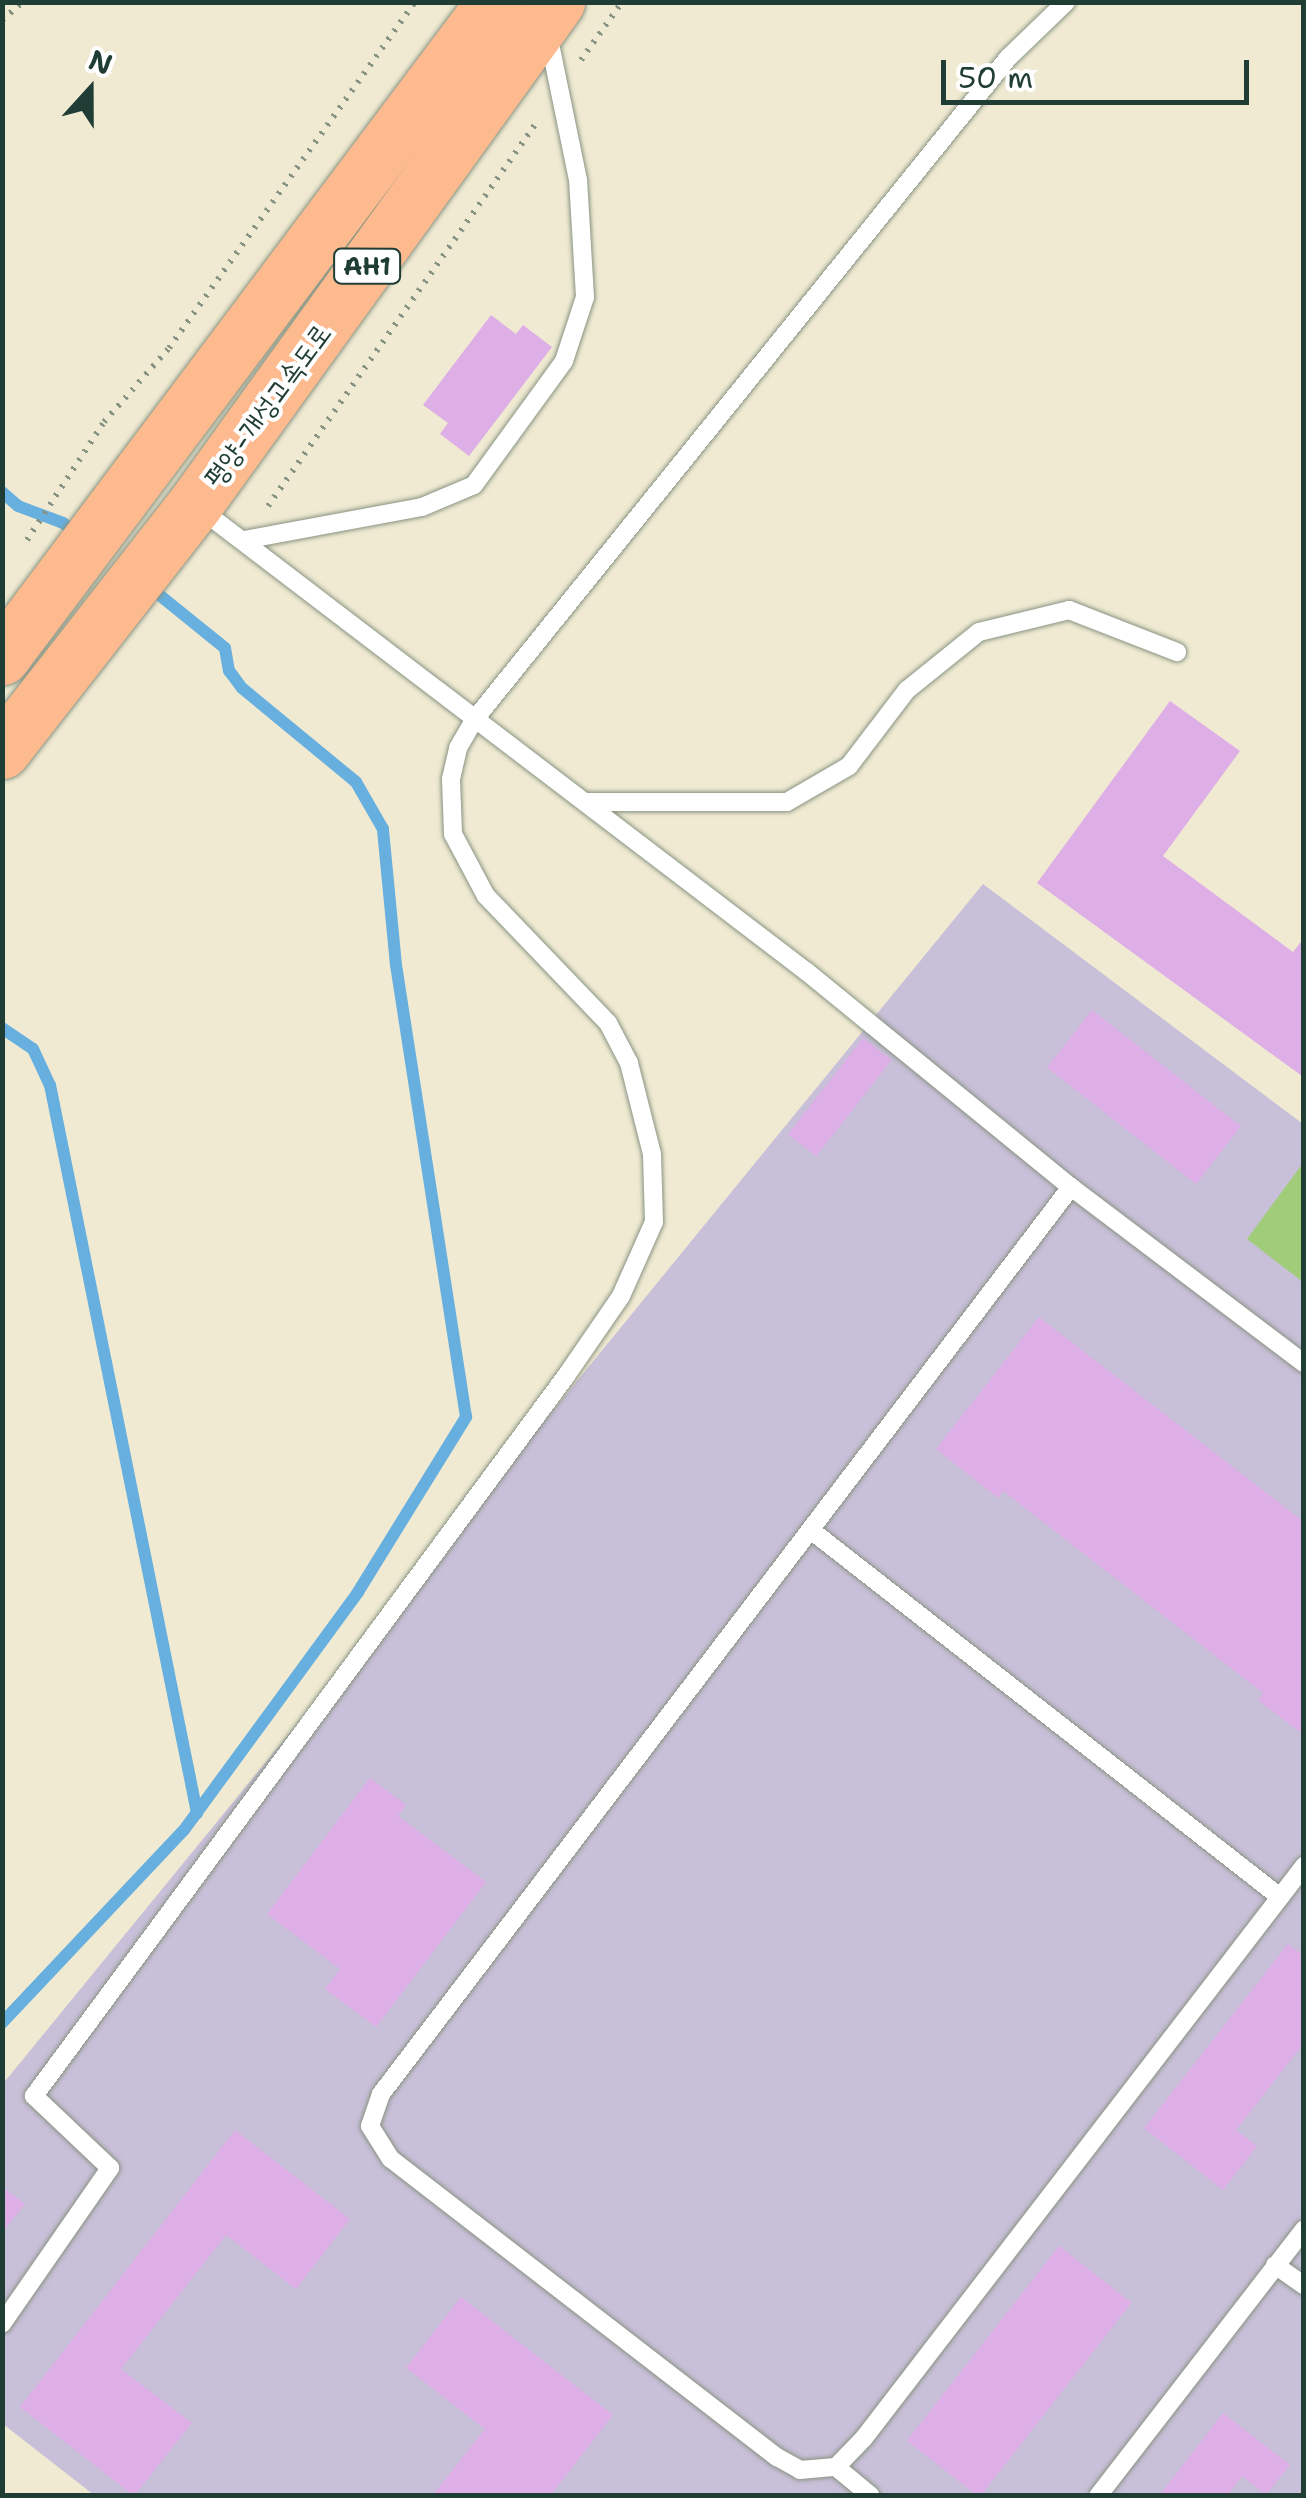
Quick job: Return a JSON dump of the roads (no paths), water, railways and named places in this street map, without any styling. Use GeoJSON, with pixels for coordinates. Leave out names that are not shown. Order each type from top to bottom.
{"type":"FeatureCollection","features":[{"type":"Feature","properties":{"kind":"highway","name":"평양-개성고속도로"},"geometry":{"type":"LineString","coordinates":[[2,657],[494,2]]}},
{"type":"Feature","properties":{"kind":"highway","name":"평양-개성고속도로"},"geometry":{"type":"LineString","coordinates":[[2,751],[185,516],[551,11]]}},
{"type":"Feature","properties":{"kind":"lane"},"geometry":{"type":"LineString","coordinates":[[2,2324],[110,2168],[34,2096],[566,1376],[621,1296],[654,1222],[652,1154],[629,1063],[608,1023],[486,896],[453,834],[451,779],[458,748],[475,719],[1008,58],[1066,2]]}},
{"type":"Feature","properties":{"kind":"lane"},"geometry":{"type":"LineString","coordinates":[[244,540],[422,508],[474,485],[564,361],[585,297],[578,180],[559,90],[551,11]]}},
{"type":"Feature","properties":{"kind":"lane"},"geometry":{"type":"LineString","coordinates":[[185,516],[244,540],[808,972],[1071,1188],[1304,1363]]}},
{"type":"Feature","properties":{"kind":"lane"},"geometry":{"type":"LineString","coordinates":[[584,802],[787,802],[848,766],[907,690],[980,632],[1069,610],[1177,652]]}},
{"type":"Feature","properties":{"kind":"lane"},"geometry":{"type":"LineString","coordinates":[[1071,1188],[381,2094],[370,2126],[391,2159],[777,2456],[800,2470],[836,2467],[864,2438],[1304,1866]]}},
{"type":"Feature","properties":{"kind":"lane"},"geometry":{"type":"LineString","coordinates":[[812,1531],[1280,1897]]}},
{"type":"Feature","properties":{"kind":"lane"},"geometry":{"type":"LineString","coordinates":[[1098,2496],[1304,2229]]}},
{"type":"Feature","properties":{"kind":"lane"},"geometry":{"type":"LineString","coordinates":[[1275,2266],[1304,2285]]}},
{"type":"Feature","properties":{"kind":"lane"},"geometry":{"type":"LineString","coordinates":[[836,2467],[870,2496]]}},
{"type":"Feature","properties":{"kind":"waterway"},"geometry":{"type":"LineString","coordinates":[[2,492],[18,506],[63,523],[78,534]]}},
{"type":"Feature","properties":{"kind":"waterway"},"geometry":{"type":"LineString","coordinates":[[2,2023],[184,1830],[358,1592],[466,1417],[396,965],[383,829],[356,782],[242,688],[229,671],[225,648],[147,585]]}},
{"type":"Feature","properties":{"kind":"waterway"},"geometry":{"type":"LineString","coordinates":[[2,1028],[33,1049],[50,1085],[197,1813]]}}]}
